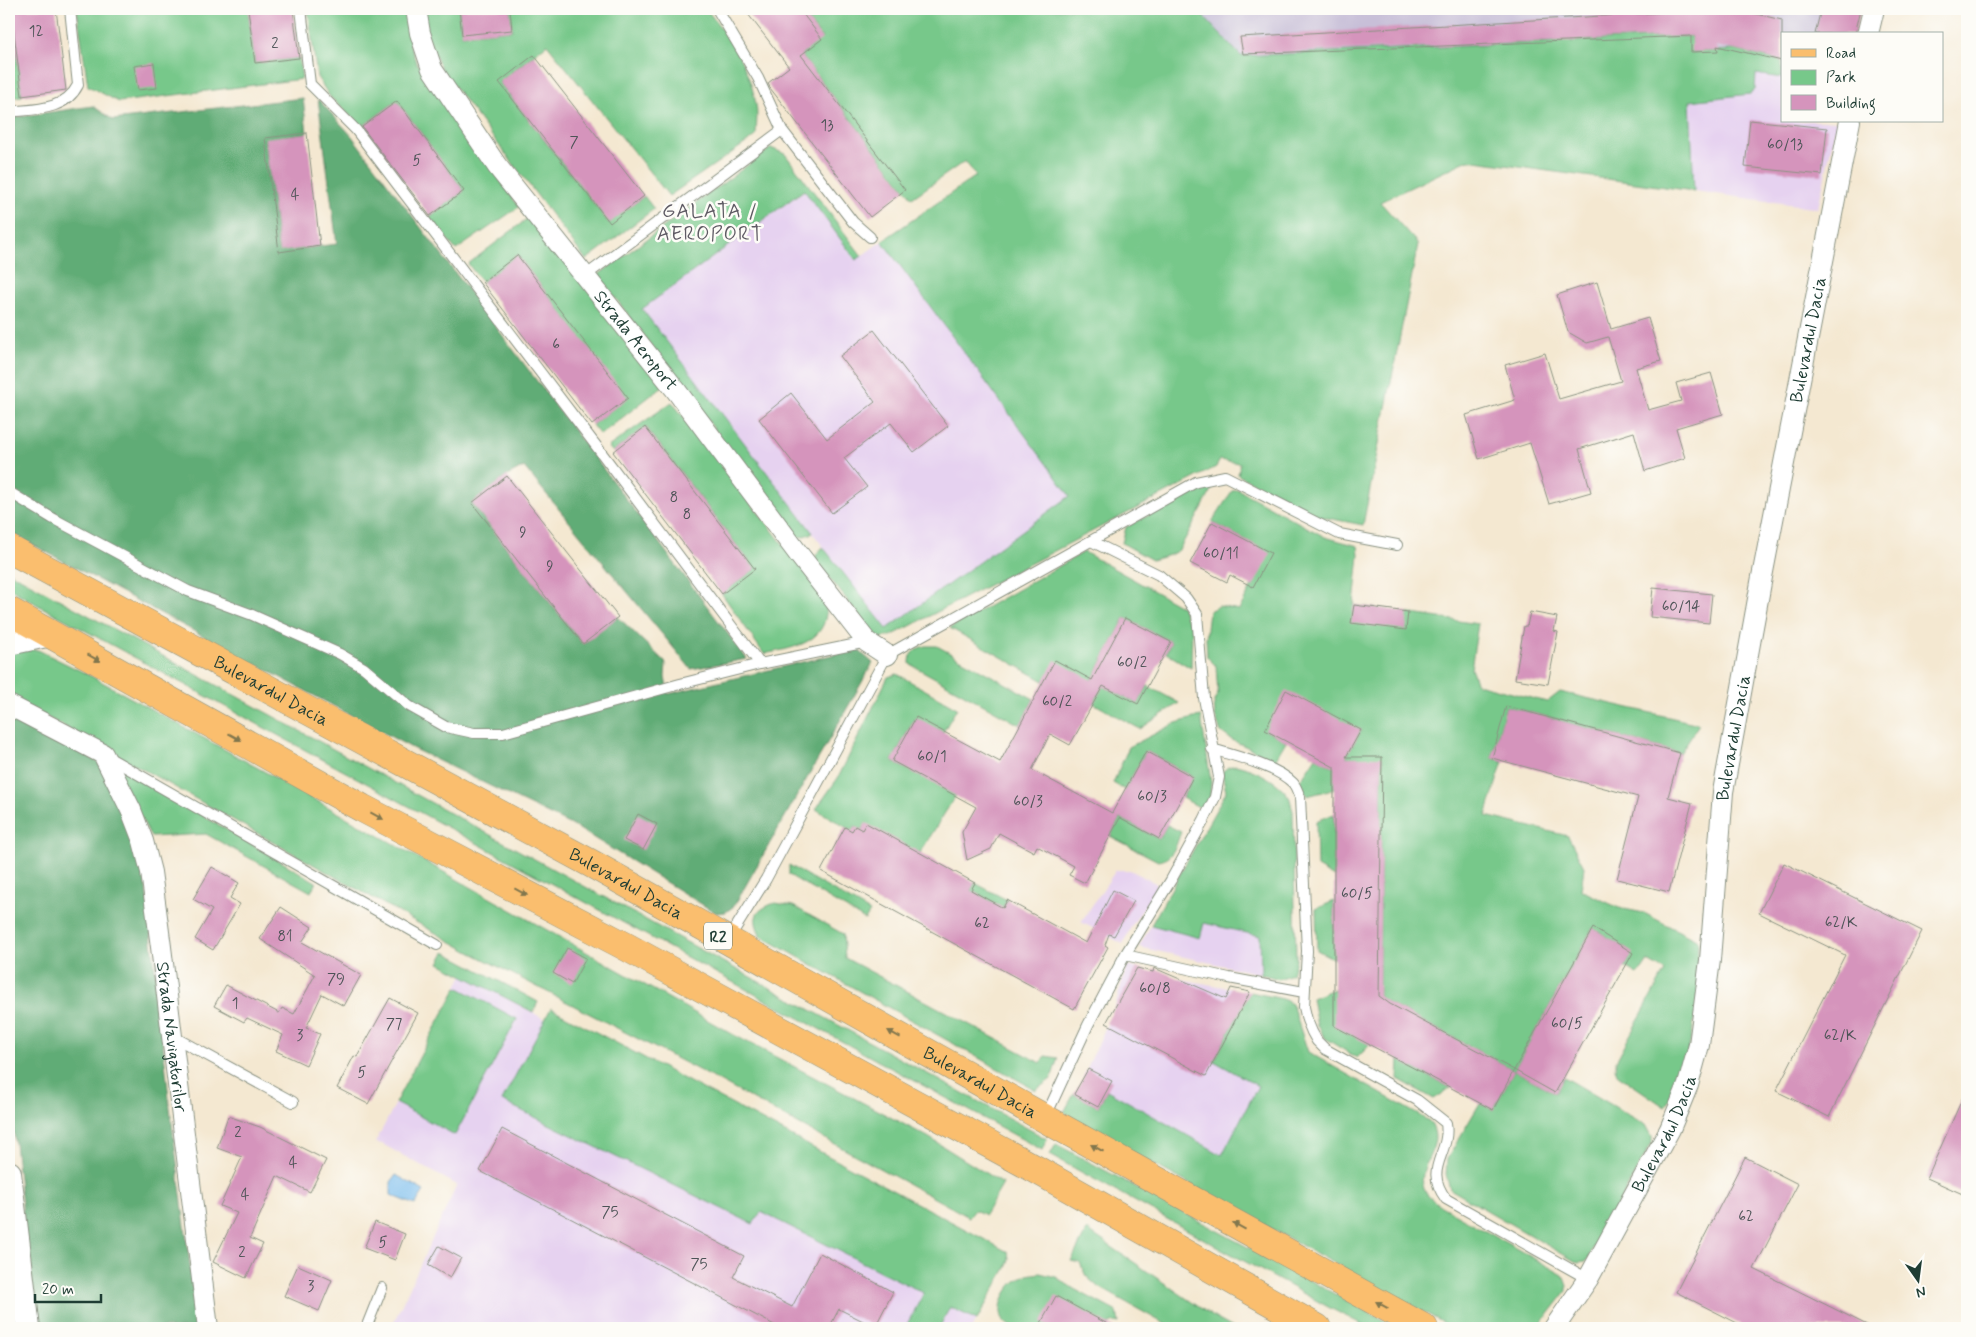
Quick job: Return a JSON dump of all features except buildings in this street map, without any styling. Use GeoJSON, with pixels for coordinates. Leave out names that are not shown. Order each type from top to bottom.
{"type":"FeatureCollection","features":[{"type":"Feature","properties":{"kind":"main road","name":"Bulevardul Dacia"},"geometry":{"type":"LineString","coordinates":[[9,549],[592,864],[1045,1119],[1424,1328]]}},
{"type":"Feature","properties":{"kind":"main road"},"geometry":{"type":"LineString","coordinates":[[9,611],[362,808],[632,950],[1028,1166],[1317,1328]]}},
{"type":"Feature","properties":{"kind":"street","name":"Strada Aeroport"},"geometry":{"type":"LineString","coordinates":[[416,9],[420,33],[432,69],[497,166],[675,389],[867,642],[887,655]]}},
{"type":"Feature","properties":{"kind":"street"},"geometry":{"type":"LineString","coordinates":[[1868,32],[1874,9]]}},
{"type":"Feature","properties":{"kind":"street","name":"Bulevardul Dacia"},"geometry":{"type":"LineString","coordinates":[[1554,1328],[1588,1279],[1670,1129],[1688,1086],[1699,1045],[1710,960],[1724,792],[1762,577],[1850,122]]}},
{"type":"Feature","properties":{"kind":"street"},"geometry":{"type":"LineString","coordinates":[[9,643],[51,634]]}},
{"type":"Feature","properties":{"kind":"street"},"geometry":{"type":"LineString","coordinates":[[9,706],[104,754]]}},
{"type":"Feature","properties":{"kind":"street","name":"Strada Navigatorilor"},"geometry":{"type":"LineString","coordinates":[[104,754],[131,810],[151,872],[208,1328]]}},
{"type":"Feature","properties":{"kind":"street"},"geometry":{"type":"LineString","coordinates":[[9,1173],[28,1328]]}},
{"type":"Feature","properties":{"kind":"lane"},"geometry":{"type":"LineString","coordinates":[[9,112],[51,107],[65,101],[73,94],[78,85],[70,9]]}},
{"type":"Feature","properties":{"kind":"lane"},"geometry":{"type":"LineString","coordinates":[[301,9],[310,84],[356,130],[760,664]]}},
{"type":"Feature","properties":{"kind":"lane"},"geometry":{"type":"LineString","coordinates":[[717,9],[758,78],[782,130],[853,222],[870,237]]}},
{"type":"Feature","properties":{"kind":"lane"},"geometry":{"type":"LineString","coordinates":[[585,276],[782,130]]}},
{"type":"Feature","properties":{"kind":"lane"},"geometry":{"type":"LineString","coordinates":[[728,941],[766,879],[887,655],[1196,482],[1219,476],[1225,476],[1339,534],[1397,544]]}},
{"type":"Feature","properties":{"kind":"lane"},"geometry":{"type":"LineString","coordinates":[[9,492],[52,518],[188,591],[258,618],[340,654],[364,668],[409,706],[446,727],[474,733],[503,733],[680,684],[760,664],[867,642]]}},
{"type":"Feature","properties":{"kind":"lane"},"geometry":{"type":"LineString","coordinates":[[1045,1119],[1088,1025],[1125,955],[1171,880],[1215,797],[1219,777],[1212,749],[1202,678],[1198,614],[1193,606],[1159,575],[1091,541]]}},
{"type":"Feature","properties":{"kind":"lane"},"geometry":{"type":"LineString","coordinates":[[1212,749],[1249,760],[1278,773],[1294,784],[1300,797],[1307,951],[1304,992],[1307,1020],[1317,1041],[1325,1048],[1417,1100],[1446,1123],[1448,1134],[1435,1174],[1438,1187],[1446,1198],[1588,1279]]}},
{"type":"Feature","properties":{"kind":"lane"},"geometry":{"type":"LineString","coordinates":[[104,754],[437,945]]}},
{"type":"Feature","properties":{"kind":"lane"},"geometry":{"type":"LineString","coordinates":[[1125,955],[1304,992]]}},
{"type":"Feature","properties":{"kind":"lane"},"geometry":{"type":"LineString","coordinates":[[172,1036],[293,1102]]}},
{"type":"Feature","properties":{"kind":"lane"},"geometry":{"type":"LineString","coordinates":[[366,1328],[382,1288]]}},
{"type":"Feature","properties":{"kind":"shaded area"},"geometry":{"type":"Polygon","coordinates":[[[1196,9],[1861,9],[1855,32],[1781,32],[1781,61],[1734,50],[1691,52],[1691,36],[1240,56],[1196,9]]]}},
{"type":"Feature","properties":{"kind":"shaded area"},"geometry":{"type":"Polygon","coordinates":[[[1756,74],[1781,78],[1781,122],[1837,122],[1818,208],[1694,191],[1690,101],[1750,94],[1755,90],[1756,74]]]}},
{"type":"Feature","properties":{"kind":"shaded area"},"geometry":{"type":"Polygon","coordinates":[[[805,190],[856,260],[882,241],[1071,496],[887,630],[641,309],[805,190]]]}},
{"type":"Feature","properties":{"kind":"shaded area"},"geometry":{"type":"Polygon","coordinates":[[[1116,870],[1130,870],[1159,885],[1132,925],[1123,944],[1081,922],[1116,870]]]}},
{"type":"Feature","properties":{"kind":"shaded area"},"geometry":{"type":"Polygon","coordinates":[[[1204,923],[1261,936],[1261,974],[1139,947],[1151,925],[1200,938],[1204,923]]]}},
{"type":"Feature","properties":{"kind":"shaded area"},"geometry":{"type":"Polygon","coordinates":[[[1127,966],[1180,979],[1250,992],[1214,1061],[1258,1086],[1222,1156],[1083,1077],[1114,1009],[1127,966]]]}},
{"type":"Feature","properties":{"kind":"shaded area"},"geometry":{"type":"Polygon","coordinates":[[[463,975],[1006,1268],[972,1328],[510,1328],[503,1324],[482,1327],[391,1328],[457,1185],[382,1144],[375,1143],[463,975]]]}},
{"type":"Feature","properties":{"kind":"green space"},"geometry":{"type":"Polygon","coordinates":[[[9,9],[11,9],[22,96],[9,98],[9,9]]]}},
{"type":"Feature","properties":{"kind":"green space"},"geometry":{"type":"Polygon","coordinates":[[[77,9],[248,9],[255,63],[299,58],[302,79],[119,102],[88,86],[77,9]]]}},
{"type":"Feature","properties":{"kind":"green space"},"geometry":{"type":"Polygon","coordinates":[[[308,9],[406,9],[410,45],[416,62],[519,207],[456,250],[429,217],[464,191],[397,101],[362,127],[330,97],[317,77],[308,9]]]}},
{"type":"Feature","properties":{"kind":"green space"},"geometry":{"type":"Polygon","coordinates":[[[424,9],[459,9],[462,35],[512,30],[510,9],[706,9],[730,42],[749,78],[757,109],[756,136],[669,196],[547,44],[499,82],[609,223],[644,196],[654,209],[586,260],[442,70],[427,38],[424,9]]]}},
{"type":"Feature","properties":{"kind":"green space"},"geometry":{"type":"Polygon","coordinates":[[[799,9],[1196,9],[1241,56],[1691,36],[1692,52],[1734,50],[1781,61],[1781,78],[1756,74],[1755,90],[1750,94],[1690,101],[1694,191],[1468,160],[1380,202],[1418,244],[1363,525],[1317,516],[1238,475],[1240,463],[1220,460],[1216,467],[891,636],[881,638],[874,634],[816,561],[816,555],[823,547],[887,629],[1070,496],[882,241],[976,176],[965,161],[912,198],[801,55],[822,38],[799,9]]]}},
{"type":"Feature","properties":{"kind":"green space"},"geometry":{"type":"Polygon","coordinates":[[[303,98],[307,133],[265,139],[279,251],[337,244],[318,99],[351,135],[747,659],[691,669],[524,467],[507,476],[472,504],[583,644],[618,617],[666,663],[665,677],[668,694],[857,649],[873,663],[734,906],[726,912],[716,913],[579,829],[412,748],[9,532],[9,118],[93,106],[113,120],[303,98]]]}},
{"type":"Feature","properties":{"kind":"green space"},"geometry":{"type":"Polygon","coordinates":[[[771,148],[785,154],[862,256],[856,260],[804,190],[642,309],[813,533],[801,537],[795,536],[598,275],[771,148]]]}},
{"type":"Feature","properties":{"kind":"green space"},"geometry":{"type":"Polygon","coordinates":[[[531,216],[663,386],[600,435],[592,425],[627,398],[517,255],[482,282],[468,264],[531,216]]]}},
{"type":"Feature","properties":{"kind":"green space"},"geometry":{"type":"Polygon","coordinates":[[[672,402],[826,599],[826,613],[823,625],[810,640],[789,649],[764,654],[722,594],[755,569],[646,427],[613,452],[608,447],[672,402]]]}},
{"type":"Feature","properties":{"kind":"green space"},"geometry":{"type":"Polygon","coordinates":[[[1210,484],[1212,490],[1179,550],[1170,555],[1152,560],[1122,543],[1126,527],[1210,484]]]}},
{"type":"Feature","properties":{"kind":"green space"},"geometry":{"type":"Polygon","coordinates":[[[1237,489],[1325,537],[1358,546],[1359,555],[1354,605],[1478,624],[1471,669],[1477,684],[1547,702],[1560,692],[1699,724],[1680,753],[1506,706],[1492,758],[1503,761],[1486,816],[1568,836],[1584,867],[1581,890],[1619,908],[1644,913],[1698,941],[1697,997],[1691,1039],[1680,1075],[1665,1107],[1618,1075],[1615,1068],[1616,1061],[1665,971],[1648,961],[1637,974],[1625,967],[1632,953],[1593,928],[1514,1070],[1390,1004],[1379,996],[1382,758],[1346,757],[1361,730],[1265,730],[1286,741],[1275,760],[1232,740],[1221,732],[1215,716],[1214,701],[1218,694],[1216,666],[1207,657],[1206,638],[1209,611],[1219,606],[1239,610],[1270,553],[1212,522],[1232,491],[1237,489]]]}},
{"type":"Feature","properties":{"kind":"green space"},"geometry":{"type":"Polygon","coordinates":[[[1084,552],[1181,606],[1192,629],[1191,668],[1166,653],[1171,642],[1125,618],[1092,680],[1044,681],[950,628],[1084,552]]]}},
{"type":"Feature","properties":{"kind":"green space"},"geometry":{"type":"Polygon","coordinates":[[[9,572],[1047,1139],[1042,1150],[38,605],[9,588],[9,572]]]}},
{"type":"Feature","properties":{"kind":"green space"},"geometry":{"type":"Polygon","coordinates":[[[925,646],[937,646],[1034,699],[1020,725],[910,664],[913,652],[925,646]]]}},
{"type":"Feature","properties":{"kind":"green space"},"geometry":{"type":"Polygon","coordinates":[[[15,650],[38,650],[91,676],[734,1035],[928,1137],[1003,1184],[985,1215],[975,1210],[969,1217],[708,1075],[468,951],[103,747],[9,697],[9,652],[15,650]]]}},
{"type":"Feature","properties":{"kind":"green space"},"geometry":{"type":"Polygon","coordinates":[[[897,674],[957,708],[943,732],[915,718],[892,761],[956,795],[920,853],[866,824],[862,830],[855,826],[852,831],[816,809],[838,778],[888,677],[897,674]]]}},
{"type":"Feature","properties":{"kind":"green space"},"geometry":{"type":"Polygon","coordinates":[[[1103,686],[1138,704],[1148,686],[1179,703],[1140,729],[1093,703],[1103,686]]]}},
{"type":"Feature","properties":{"kind":"green space"},"geometry":{"type":"Polygon","coordinates":[[[9,713],[98,762],[128,821],[146,887],[170,1108],[198,1328],[36,1328],[9,1091],[9,713]]]}},
{"type":"Feature","properties":{"kind":"green space"},"geometry":{"type":"Polygon","coordinates":[[[1201,716],[1211,782],[1210,797],[1203,809],[1182,798],[1193,777],[1146,751],[1125,790],[1113,783],[1129,747],[1176,723],[1201,716]]]}},
{"type":"Feature","properties":{"kind":"green space"},"geometry":{"type":"Polygon","coordinates":[[[1316,757],[1334,767],[1334,789],[1307,796],[1300,781],[1316,757]]]}},
{"type":"Feature","properties":{"kind":"green space"},"geometry":{"type":"Polygon","coordinates":[[[113,763],[316,882],[311,892],[206,834],[151,837],[113,763]]]}},
{"type":"Feature","properties":{"kind":"green space"},"geometry":{"type":"Polygon","coordinates":[[[1236,765],[1257,772],[1278,785],[1289,797],[1293,811],[1296,960],[1292,974],[1279,979],[1261,974],[1260,936],[1204,923],[1200,938],[1151,925],[1226,792],[1222,772],[1228,767],[1236,765]]]}},
{"type":"Feature","properties":{"kind":"green space"},"geometry":{"type":"Polygon","coordinates":[[[1334,814],[1334,877],[1317,867],[1316,821],[1334,814]]]}},
{"type":"Feature","properties":{"kind":"green space"},"geometry":{"type":"Polygon","coordinates":[[[1120,818],[1159,839],[1167,825],[1181,832],[1176,846],[1168,857],[1158,861],[1110,836],[1120,818]]]}},
{"type":"Feature","properties":{"kind":"green space"},"geometry":{"type":"Polygon","coordinates":[[[789,865],[870,912],[865,920],[789,875],[789,865]]]}},
{"type":"Feature","properties":{"kind":"green space"},"geometry":{"type":"Polygon","coordinates":[[[975,883],[1007,900],[1003,908],[971,890],[975,883]]]}},
{"type":"Feature","properties":{"kind":"green space"},"geometry":{"type":"Polygon","coordinates":[[[1334,901],[1334,959],[1317,950],[1316,909],[1334,901]]]}},
{"type":"Feature","properties":{"kind":"green space"},"geometry":{"type":"Polygon","coordinates":[[[775,903],[793,906],[843,934],[845,958],[1041,1063],[1045,1056],[1058,1058],[1051,1079],[1036,1090],[761,936],[756,924],[757,915],[763,908],[775,903]]]}},
{"type":"Feature","properties":{"kind":"green space"},"geometry":{"type":"Polygon","coordinates":[[[445,952],[538,1002],[533,1012],[439,963],[445,952]]]}},
{"type":"Feature","properties":{"kind":"green space"},"geometry":{"type":"Polygon","coordinates":[[[457,987],[517,1019],[455,1135],[395,1103],[457,987]]]}},
{"type":"Feature","properties":{"kind":"green space"},"geometry":{"type":"Polygon","coordinates":[[[1334,989],[1370,1045],[1357,1058],[1326,1039],[1317,1026],[1312,998],[1334,989]]]}},
{"type":"Feature","properties":{"kind":"green space"},"geometry":{"type":"Polygon","coordinates":[[[1250,992],[1283,999],[1292,1004],[1308,1052],[1429,1121],[1434,1130],[1435,1139],[1423,1174],[1423,1183],[1426,1193],[1431,1198],[1441,1206],[1563,1275],[1567,1291],[1538,1328],[1453,1328],[1089,1129],[1064,1112],[1074,1094],[1098,1107],[1107,1090],[1222,1155],[1258,1086],[1214,1061],[1250,992]]]}},
{"type":"Feature","properties":{"kind":"green space"},"geometry":{"type":"Polygon","coordinates":[[[551,1008],[1008,1252],[1009,1259],[1006,1268],[977,1320],[950,1307],[939,1328],[905,1328],[924,1293],[761,1212],[753,1224],[502,1101],[551,1008]]]}},
{"type":"Feature","properties":{"kind":"green space"},"geometry":{"type":"Polygon","coordinates":[[[1399,1060],[1451,1088],[1434,1099],[1398,1079],[1399,1060]]]}},
{"type":"Feature","properties":{"kind":"green space"},"geometry":{"type":"Polygon","coordinates":[[[1514,1070],[1555,1093],[1564,1077],[1646,1125],[1652,1136],[1652,1143],[1586,1262],[1578,1263],[1450,1189],[1446,1175],[1447,1159],[1480,1103],[1493,1110],[1514,1070]]]}},
{"type":"Feature","properties":{"kind":"green space"},"geometry":{"type":"Polygon","coordinates":[[[1056,1144],[1398,1328],[1369,1328],[1330,1308],[1050,1155],[1056,1144]]]}},
{"type":"Feature","properties":{"kind":"green space"},"geometry":{"type":"Polygon","coordinates":[[[1087,1230],[1215,1318],[1233,1328],[1172,1328],[1097,1286],[1086,1276],[1080,1263],[1071,1261],[1087,1230]]]}},
{"type":"Feature","properties":{"kind":"green space"},"geometry":{"type":"Polygon","coordinates":[[[1040,1273],[1056,1277],[1117,1312],[1119,1323],[1114,1322],[1101,1328],[1015,1328],[1008,1325],[1001,1313],[1001,1307],[1006,1294],[1019,1279],[1026,1275],[1040,1273]]]}},
{"type":"Feature","properties":{"kind":"water"},"geometry":{"type":"Polygon","coordinates":[[[396,1175],[424,1191],[415,1205],[391,1195],[391,1182],[396,1175]]]}},
{"type":"Feature","properties":{"kind":"district","name":"GALATA / AEROPORT"},"geometry":{"type":"Point","coordinates":[710,222]}}]}
